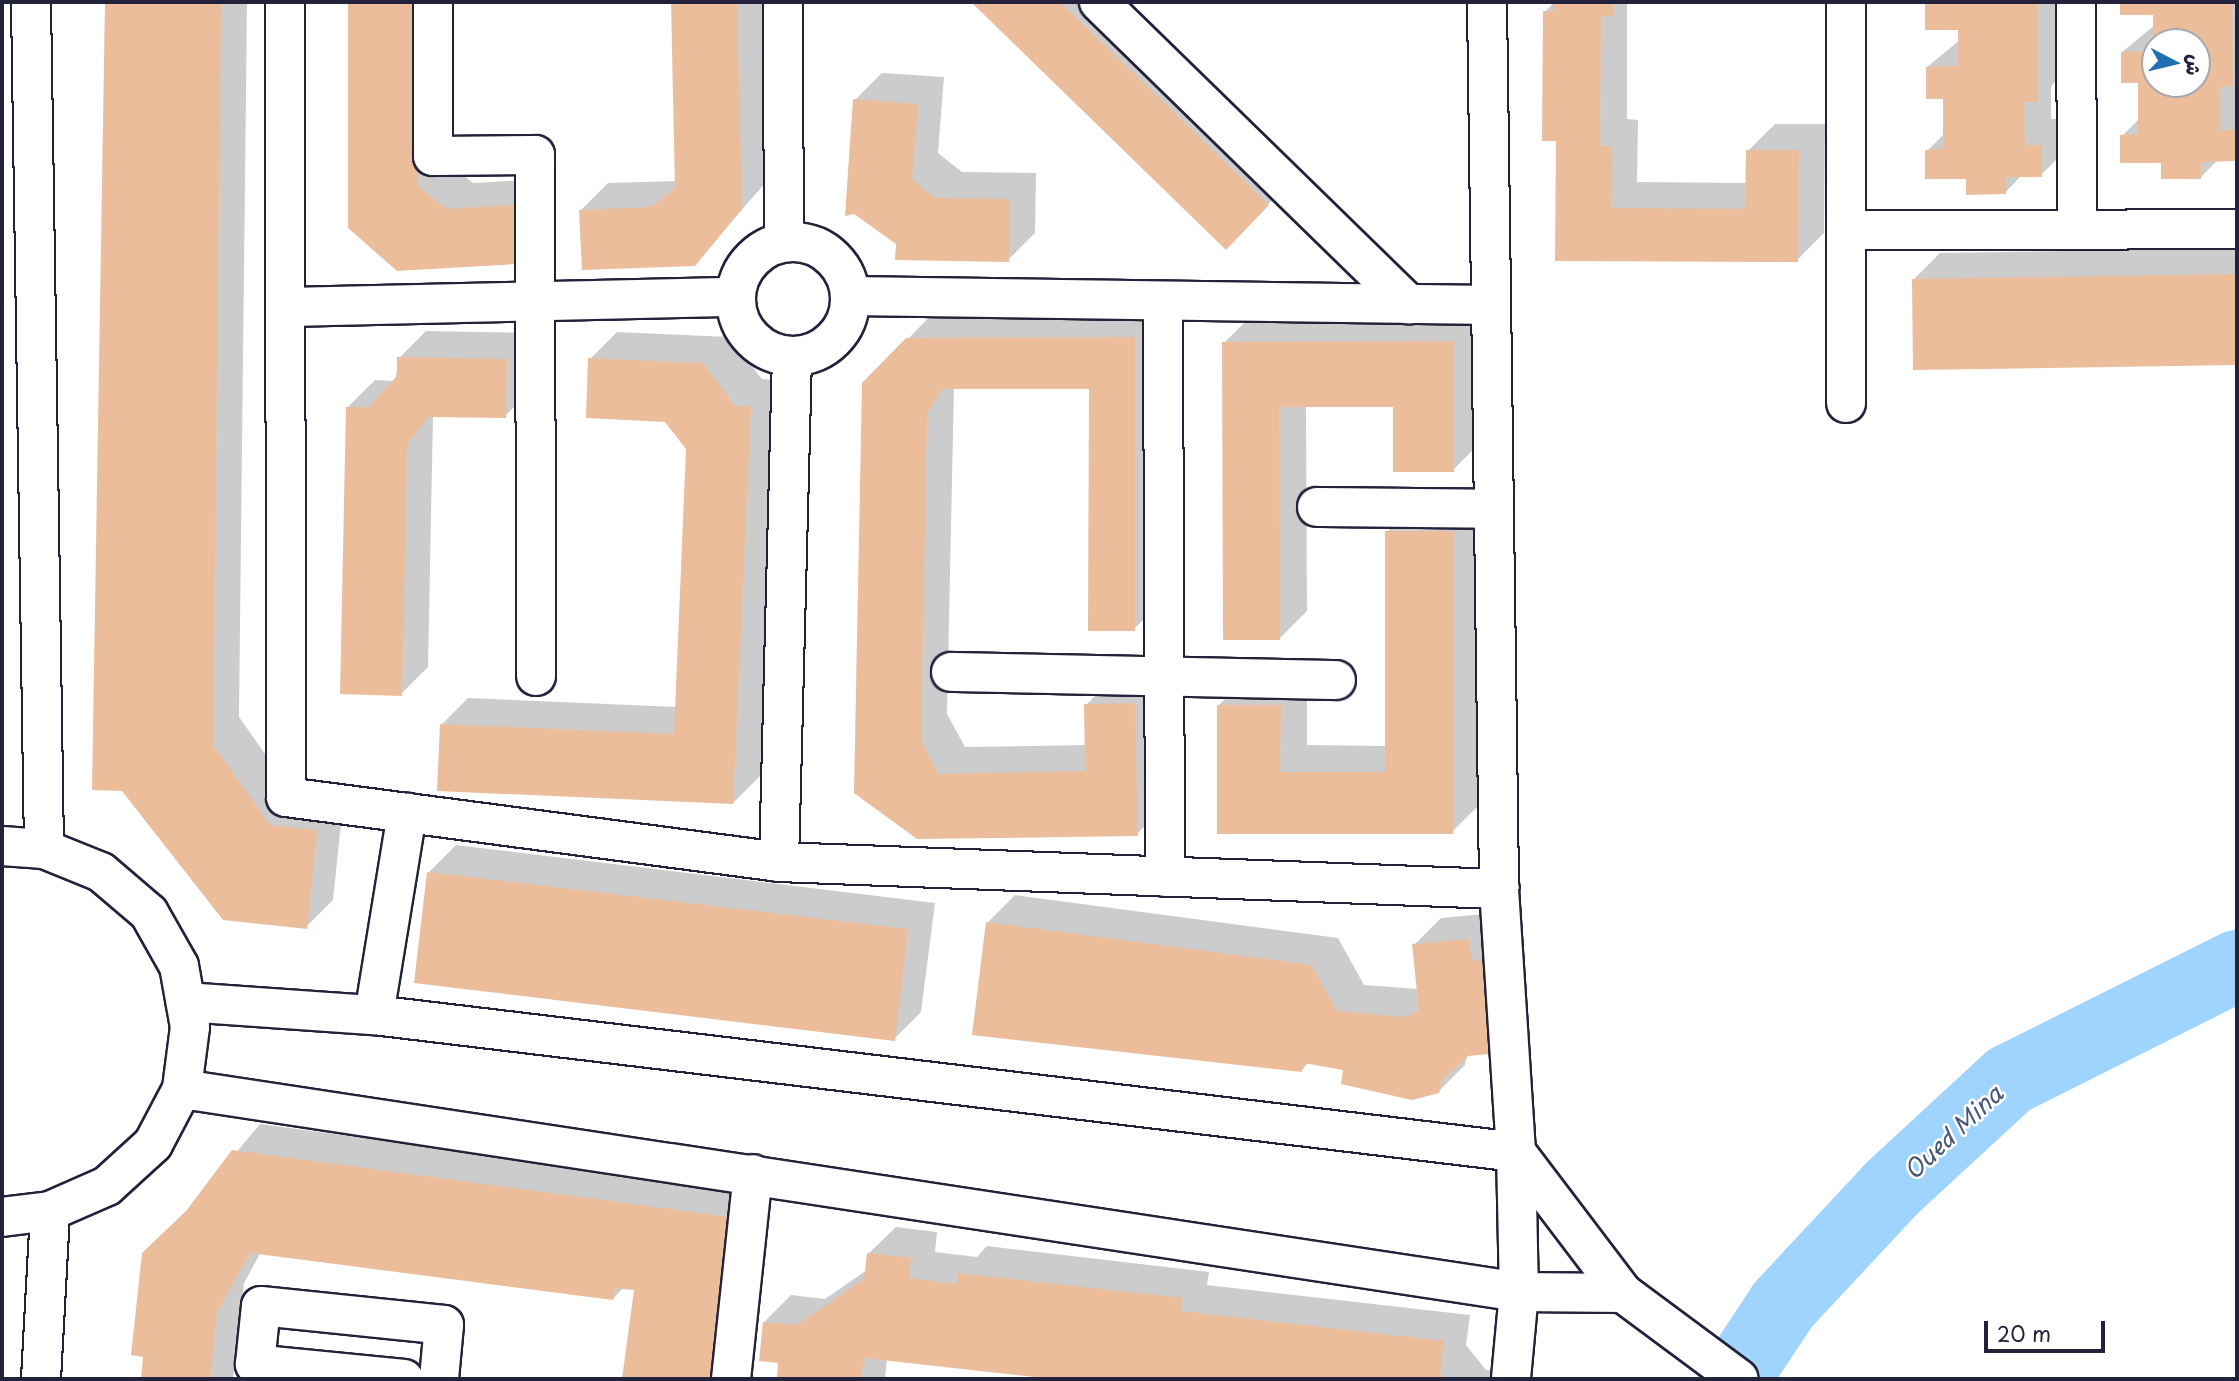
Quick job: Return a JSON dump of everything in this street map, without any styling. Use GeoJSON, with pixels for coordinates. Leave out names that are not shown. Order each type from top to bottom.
{"type":"FeatureCollection","features":[{"type":"Feature","properties":{"kind":"street"},"geometry":{"type":"LineString","coordinates":[[31,2],[44,849]]}},
{"type":"Feature","properties":{"kind":"street"},"geometry":{"type":"LineString","coordinates":[[285,2],[288,307],[286,797],[779,862],[1499,889]]}},
{"type":"Feature","properties":{"kind":"street"},"geometry":{"type":"LineString","coordinates":[[433,2],[433,156],[535,155],[536,676]]}},
{"type":"Feature","properties":{"kind":"street"},"geometry":{"type":"LineString","coordinates":[[783,2],[784,242]]}},
{"type":"Feature","properties":{"kind":"street"},"geometry":{"type":"LineString","coordinates":[[1099,2],[1409,304]]}},
{"type":"Feature","properties":{"kind":"street"},"geometry":{"type":"LineString","coordinates":[[1487,2],[1499,889],[1516,1152],[1519,1292],[1511,1379]]}},
{"type":"Feature","properties":{"kind":"street"},"geometry":{"type":"LineString","coordinates":[[1846,2],[1846,402]]}},
{"type":"Feature","properties":{"kind":"street"},"geometry":{"type":"LineString","coordinates":[[2076,2],[2077,229]]}},
{"type":"Feature","properties":{"kind":"street"},"geometry":{"type":"LineString","coordinates":[[1846,230],[2237,229]]}},
{"type":"Feature","properties":{"kind":"street"},"geometry":{"type":"LineString","coordinates":[[784,242],[804,242],[836,260],[851,296],[850,312],[835,339],[822,349],[792,357],[770,352],[751,339],[740,320],[736,298],[738,282],[756,256],[784,242]]}},
{"type":"Feature","properties":{"kind":"street"},"geometry":{"type":"LineString","coordinates":[[851,296],[1491,305]]}},
{"type":"Feature","properties":{"kind":"street"},"geometry":{"type":"LineString","coordinates":[[288,307],[736,298]]}},
{"type":"Feature","properties":{"kind":"street"},"geometry":{"type":"LineString","coordinates":[[1163,301],[1165,877]]}},
{"type":"Feature","properties":{"kind":"street"},"geometry":{"type":"LineString","coordinates":[[779,862],[792,357]]}},
{"type":"Feature","properties":{"kind":"street"},"geometry":{"type":"LineString","coordinates":[[1317,507],[1494,509]]}},
{"type":"Feature","properties":{"kind":"street"},"geometry":{"type":"LineString","coordinates":[[951,673],[1335,680]]}},
{"type":"Feature","properties":{"kind":"street"},"geometry":{"type":"LineString","coordinates":[[374,1015],[407,813]]}},
{"type":"Feature","properties":{"kind":"street"},"geometry":{"type":"LineString","coordinates":[[2,846],[44,849],[101,872],[149,912],[179,966],[190,1027],[181,1089],[144,1153],[107,1186],[50,1211],[2,1217]]}},
{"type":"Feature","properties":{"kind":"street"},"geometry":{"type":"LineString","coordinates":[[186,1002],[374,1015],[1516,1152],[1623,1293],[1739,1379]]}},
{"type":"Feature","properties":{"kind":"street"},"geometry":{"type":"LineString","coordinates":[[181,1089],[1519,1292],[1623,1293]]}},
{"type":"Feature","properties":{"kind":"street"},"geometry":{"type":"LineString","coordinates":[[731,1379],[753,1174]]}},
{"type":"Feature","properties":{"kind":"street"},"geometry":{"type":"LineString","coordinates":[[41,1379],[50,1211]]}},
{"type":"Feature","properties":{"kind":"street"},"geometry":{"type":"LineString","coordinates":[[404,1379],[255,1364],[261,1306],[444,1325],[439,1379]]}},
{"type":"Feature","properties":{"kind":"building"},"geometry":{"type":"Polygon","coordinates":[[[105,2],[221,2],[213,745],[270,825],[317,830],[307,929],[223,920],[122,791],[92,790],[105,2]]]}},
{"type":"Feature","properties":{"kind":"building"},"geometry":{"type":"Polygon","coordinates":[[[348,2],[417,2],[418,186],[446,209],[513,205],[517,264],[397,271],[348,228],[348,2]]]}},
{"type":"Feature","properties":{"kind":"building"},"geometry":{"type":"Polygon","coordinates":[[[671,2],[737,2],[742,209],[695,266],[582,270],[579,210],[651,207],[675,188],[671,2]]]}},
{"type":"Feature","properties":{"kind":"building"},"geometry":{"type":"Polygon","coordinates":[[[971,2],[1060,2],[1269,205],[1226,250],[971,2]]]}},
{"type":"Feature","properties":{"kind":"building"},"geometry":{"type":"Polygon","coordinates":[[[1554,2],[1613,2],[1613,16],[1601,16],[1600,146],[1612,146],[1611,208],[1745,209],[1746,150],[1799,150],[1798,262],[1555,261],[1556,141],[1542,141],[1543,11],[1554,11],[1554,2]]]}},
{"type":"Feature","properties":{"kind":"building"},"geometry":{"type":"Polygon","coordinates":[[[1925,2],[2037,2],[2038,102],[2024,102],[2025,145],[2042,145],[2042,177],[2006,177],[2006,194],[1966,195],[1966,179],[1925,179],[1925,150],[1943,149],[1943,99],[1926,99],[1926,67],[1958,66],[1958,30],[1925,30],[1925,2]]]}},
{"type":"Feature","properties":{"kind":"building"},"geometry":{"type":"Polygon","coordinates":[[[2120,2],[2232,2],[2233,86],[2219,87],[2220,130],[2237,130],[2237,161],[2201,162],[2201,179],[2161,179],[2161,163],[2120,163],[2120,135],[2138,134],[2138,83],[2121,83],[2121,52],[2141,51],[2141,98],[2211,98],[2211,28],[2153,28],[2153,15],[2120,15],[2120,2]]]}},
{"type":"Feature","properties":{"kind":"building"},"geometry":{"type":"Polygon","coordinates":[[[853,99],[918,104],[912,180],[935,198],[1010,199],[1009,262],[895,260],[896,244],[854,214],[845,216],[853,99]]]}},
{"type":"Feature","properties":{"kind":"building"},"geometry":{"type":"Polygon","coordinates":[[[2237,274],[2237,365],[1913,370],[1912,279],[2237,274]]]}},
{"type":"Feature","properties":{"kind":"building"},"geometry":{"type":"Polygon","coordinates":[[[1135,337],[1135,631],[1088,631],[1089,389],[942,389],[927,414],[921,741],[938,774],[1085,771],[1084,704],[1135,703],[1138,836],[917,839],[854,793],[862,383],[906,338],[1135,337]]]}},
{"type":"Feature","properties":{"kind":"building"},"geometry":{"type":"Polygon","coordinates":[[[1454,341],[1454,472],[1393,472],[1393,407],[1279,407],[1280,640],[1223,640],[1222,342],[1454,341]]]}},
{"type":"Feature","properties":{"kind":"building"},"geometry":{"type":"Polygon","coordinates":[[[397,357],[507,359],[506,418],[428,417],[407,445],[402,696],[340,694],[346,407],[369,407],[397,376],[397,357]]]}},
{"type":"Feature","properties":{"kind":"building"},"geometry":{"type":"Polygon","coordinates":[[[588,358],[703,363],[735,406],[751,406],[733,804],[437,791],[440,724],[674,734],[686,449],[665,422],[586,418],[588,358]]]}},
{"type":"Feature","properties":{"kind":"building"},"geometry":{"type":"Polygon","coordinates":[[[1385,531],[1453,531],[1453,834],[1217,834],[1217,705],[1281,705],[1280,772],[1385,772],[1385,531]]]}},
{"type":"Feature","properties":{"kind":"building"},"geometry":{"type":"Polygon","coordinates":[[[427,872],[908,929],[895,1041],[414,983],[427,872]]]}},
{"type":"Feature","properties":{"kind":"building"},"geometry":{"type":"Polygon","coordinates":[[[986,922],[1311,965],[1337,1011],[1404,1017],[1419,1011],[1412,944],[1469,939],[1472,961],[1487,957],[1500,1053],[1468,1056],[1442,1081],[1439,1093],[1412,1100],[1341,1084],[1343,1070],[1303,1063],[1302,1072],[972,1035],[986,922]]]}},
{"type":"Feature","properties":{"kind":"building"},"geometry":{"type":"Polygon","coordinates":[[[232,1150],[737,1218],[716,1379],[622,1379],[634,1290],[615,1288],[613,1300],[250,1253],[217,1312],[210,1379],[141,1379],[143,1357],[131,1355],[142,1253],[186,1211],[232,1150]]]}},
{"type":"Feature","properties":{"kind":"building"},"geometry":{"type":"Polygon","coordinates":[[[867,1253],[911,1258],[909,1278],[957,1284],[958,1273],[1183,1298],[1181,1311],[1444,1341],[1440,1372],[1445,1379],[1052,1379],[864,1358],[861,1379],[777,1379],[778,1363],[759,1361],[763,1322],[797,1325],[864,1279],[867,1253]]]}},
{"type":"Feature","properties":{"kind":"waterway","name":"Oued Mina"},"geometry":{"type":"LineString","coordinates":[[1734,1379],[1783,1305],[1891,1189],[2009,1080],[2237,966]]}}]}
